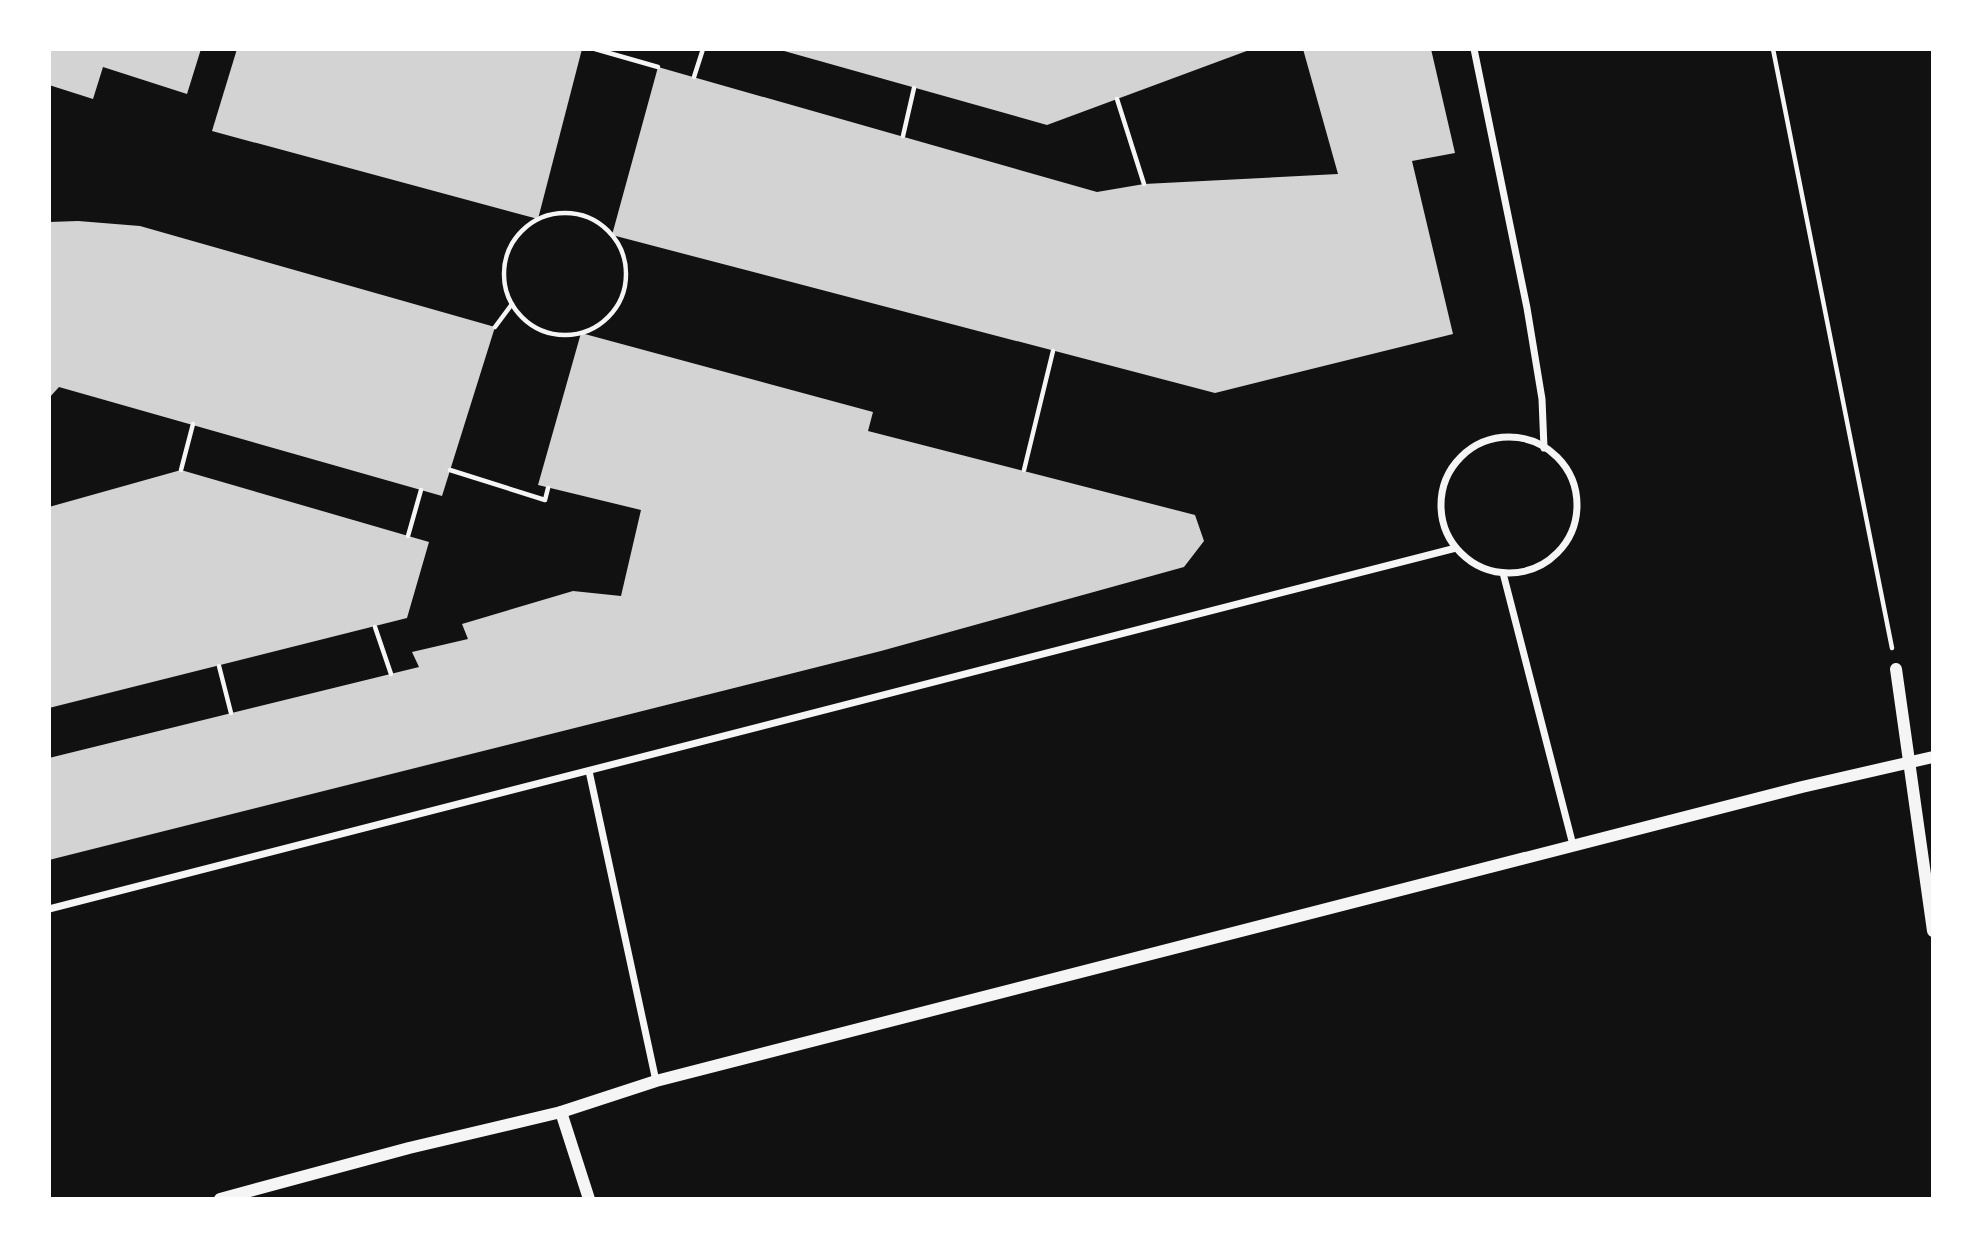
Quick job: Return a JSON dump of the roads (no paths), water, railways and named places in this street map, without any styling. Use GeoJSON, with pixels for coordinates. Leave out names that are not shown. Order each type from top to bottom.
{"type":"FeatureCollection","features":[{"type":"Feature","properties":{"kind":"street"},"geometry":{"type":"LineString","coordinates":[[1474,49],[1527,308],[1542,399],[1544,448]]}},
{"type":"Feature","properties":{"kind":"street"},"geometry":{"type":"LineString","coordinates":[[1504,437],[1525,440],[1544,448],[1565,467],[1573,483],[1577,500],[1575,520],[1569,538],[1545,563],[1521,572],[1503,573],[1483,568],[1468,560],[1456,548],[1445,530],[1441,509],[1443,488],[1451,469],[1465,453],[1483,442],[1504,437]]}},
{"type":"Feature","properties":{"kind":"street"},"geometry":{"type":"LineString","coordinates":[[49,909],[1456,548]]}},
{"type":"Feature","properties":{"kind":"street"},"geometry":{"type":"LineString","coordinates":[[1503,573],[1573,845]]}},
{"type":"Feature","properties":{"kind":"street"},"geometry":{"type":"LineString","coordinates":[[1896,669],[1933,932]]}},
{"type":"Feature","properties":{"kind":"street"},"geometry":{"type":"LineString","coordinates":[[220,1199],[409,1148],[561,1112],[656,1081],[1573,845],[1933,757]]}},
{"type":"Feature","properties":{"kind":"street"},"geometry":{"type":"LineString","coordinates":[[589,771],[656,1081]]}},
{"type":"Feature","properties":{"kind":"street"},"geometry":{"type":"LineString","coordinates":[[561,1112],[589,1199]]}}]}
